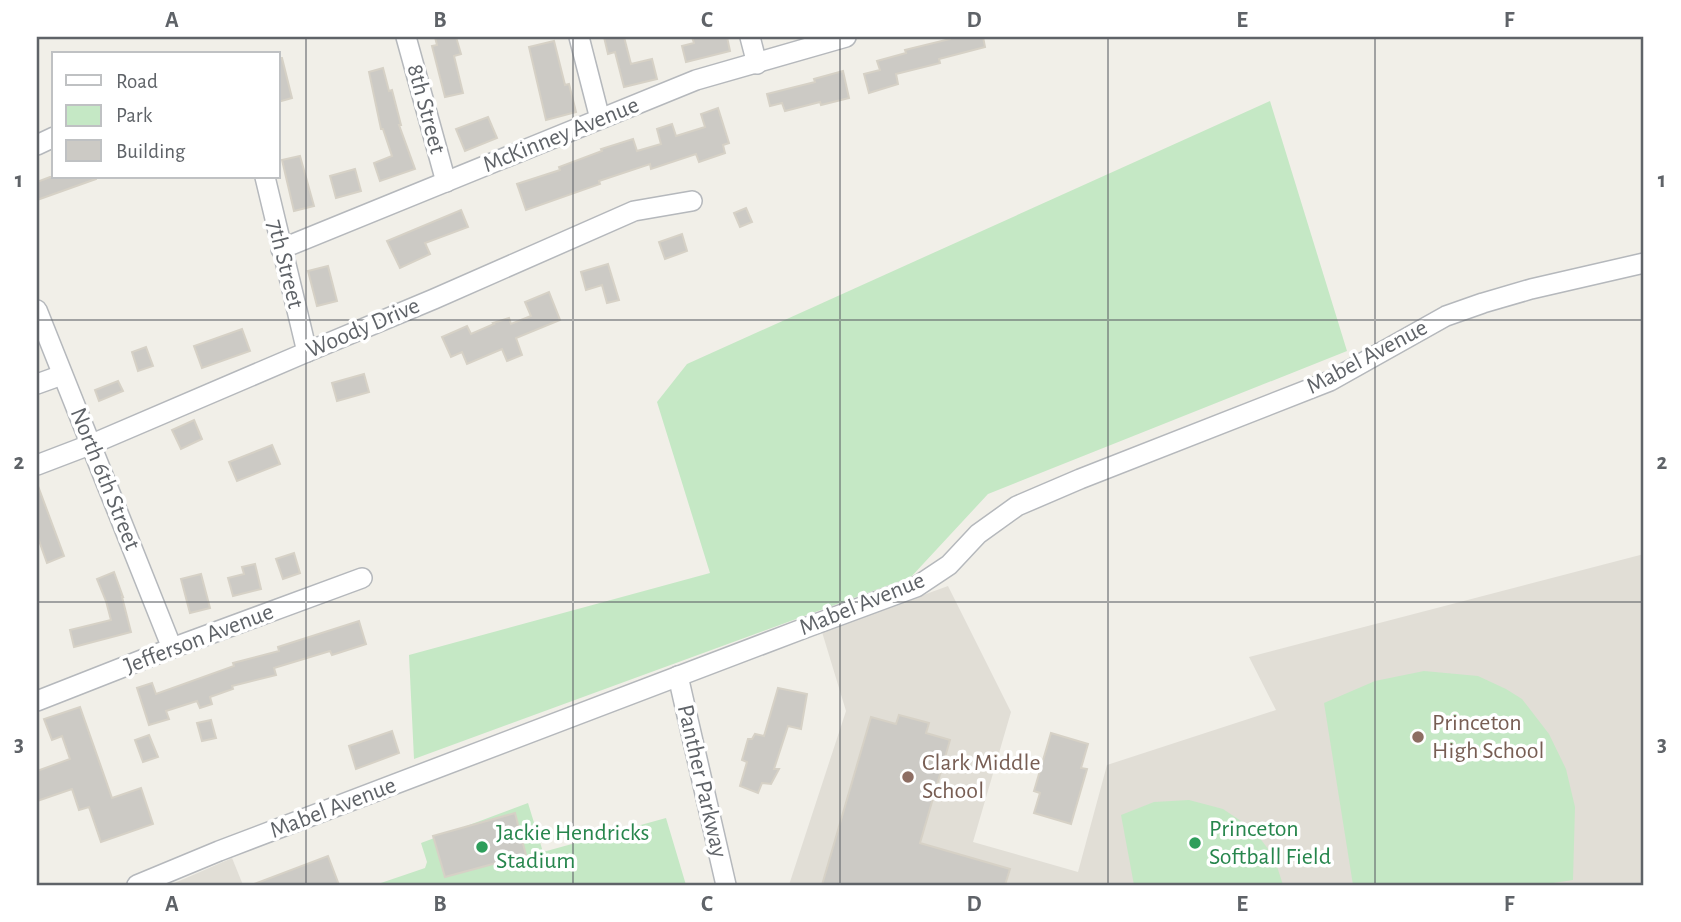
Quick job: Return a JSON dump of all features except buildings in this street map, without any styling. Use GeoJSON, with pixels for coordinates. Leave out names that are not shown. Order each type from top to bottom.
{"type":"FeatureCollection","features":[{"type":"Feature","properties":{"kind":"street","name":"8th Street"},"geometry":{"type":"LineString","coordinates":[[406,37],[446,182]]}},
{"type":"Feature","properties":{"kind":"street"},"geometry":{"type":"LineString","coordinates":[[579,37],[600,119]]}},
{"type":"Feature","properties":{"kind":"street"},"geometry":{"type":"LineString","coordinates":[[750,37],[757,64]]}},
{"type":"Feature","properties":{"kind":"street","name":"McKinney Avenue"},"geometry":{"type":"LineString","coordinates":[[281,249],[696,80],[846,37]]}},
{"type":"Feature","properties":{"kind":"street","name":"7th Street"},"geometry":{"type":"LineString","coordinates":[[265,178],[307,352]]}},
{"type":"Feature","properties":{"kind":"street","name":"Woody Drive"},"geometry":{"type":"LineString","coordinates":[[37,465],[434,299],[634,211],[692,201]]}},
{"type":"Feature","properties":{"kind":"street","name":"Mabel Avenue"},"geometry":{"type":"LineString","coordinates":[[137,885],[219,851],[916,587],[950,565],[978,534],[1017,506],[1330,381],[1446,316],[1531,289],[1644,263]]}},
{"type":"Feature","properties":{"kind":"street","name":"North 6th Street"},"geometry":{"type":"LineString","coordinates":[[37,310],[173,648]]}},
{"type":"Feature","properties":{"kind":"street"},"geometry":{"type":"LineString","coordinates":[[37,384],[62,375]]}},
{"type":"Feature","properties":{"kind":"street","name":"Jefferson Avenue"},"geometry":{"type":"LineString","coordinates":[[37,701],[362,578]]}},
{"type":"Feature","properties":{"kind":"street","name":"Panther Parkway"},"geometry":{"type":"LineString","coordinates":[[678,676],[726,885]]}},
{"type":"Feature","properties":{"kind":"shaded area","name":"Princeton High School"},"geometry":{"type":"Polygon","coordinates":[[[1644,554],[1644,885],[789,885],[846,711],[822,632],[948,586],[1011,712],[973,842],[1078,872],[1107,765],[1276,710],[1249,657],[1644,554]]]}},
{"type":"Feature","properties":{"kind":"shaded area"},"geometry":{"type":"Polygon","coordinates":[[[232,858],[243,885],[170,885],[232,858]]]}},
{"type":"Feature","properties":{"kind":"green space"},"geometry":{"type":"Polygon","coordinates":[[[1270,101],[1347,351],[988,494],[911,577],[414,759],[409,655],[710,573],[657,402],[687,364],[1270,101]]]}},
{"type":"Feature","properties":{"kind":"green space"},"geometry":{"type":"Polygon","coordinates":[[[1424,671],[1478,676],[1506,689],[1522,699],[1549,734],[1566,769],[1575,807],[1573,880],[1540,885],[1353,885],[1324,703],[1375,681],[1424,671]]]}},
{"type":"Feature","properties":{"kind":"green space","name":"Princeton Softball Field"},"geometry":{"type":"Polygon","coordinates":[[[1189,800],[1223,809],[1253,829],[1274,857],[1283,885],[1134,885],[1121,815],[1154,802],[1189,800]]]}},
{"type":"Feature","properties":{"kind":"green space","name":"Jackie Hendricks Stadium"},"geometry":{"type":"Polygon","coordinates":[[[528,803],[543,852],[666,818],[686,885],[375,885],[425,868],[427,862],[421,843],[528,803]]]}},
{"type":"Feature","properties":{"kind":"place","name":"Princeton High School"},"geometry":{"type":"Point","coordinates":[1418,737]}},
{"type":"Feature","properties":{"kind":"place","name":"Clark Middle School"},"geometry":{"type":"Point","coordinates":[908,777]}},
{"type":"Feature","properties":{"kind":"place","name":"Princeton Softball Field"},"geometry":{"type":"Point","coordinates":[1195,843]}},
{"type":"Feature","properties":{"kind":"place","name":"Jackie Hendricks Stadium"},"geometry":{"type":"Point","coordinates":[482,847]}}]}
